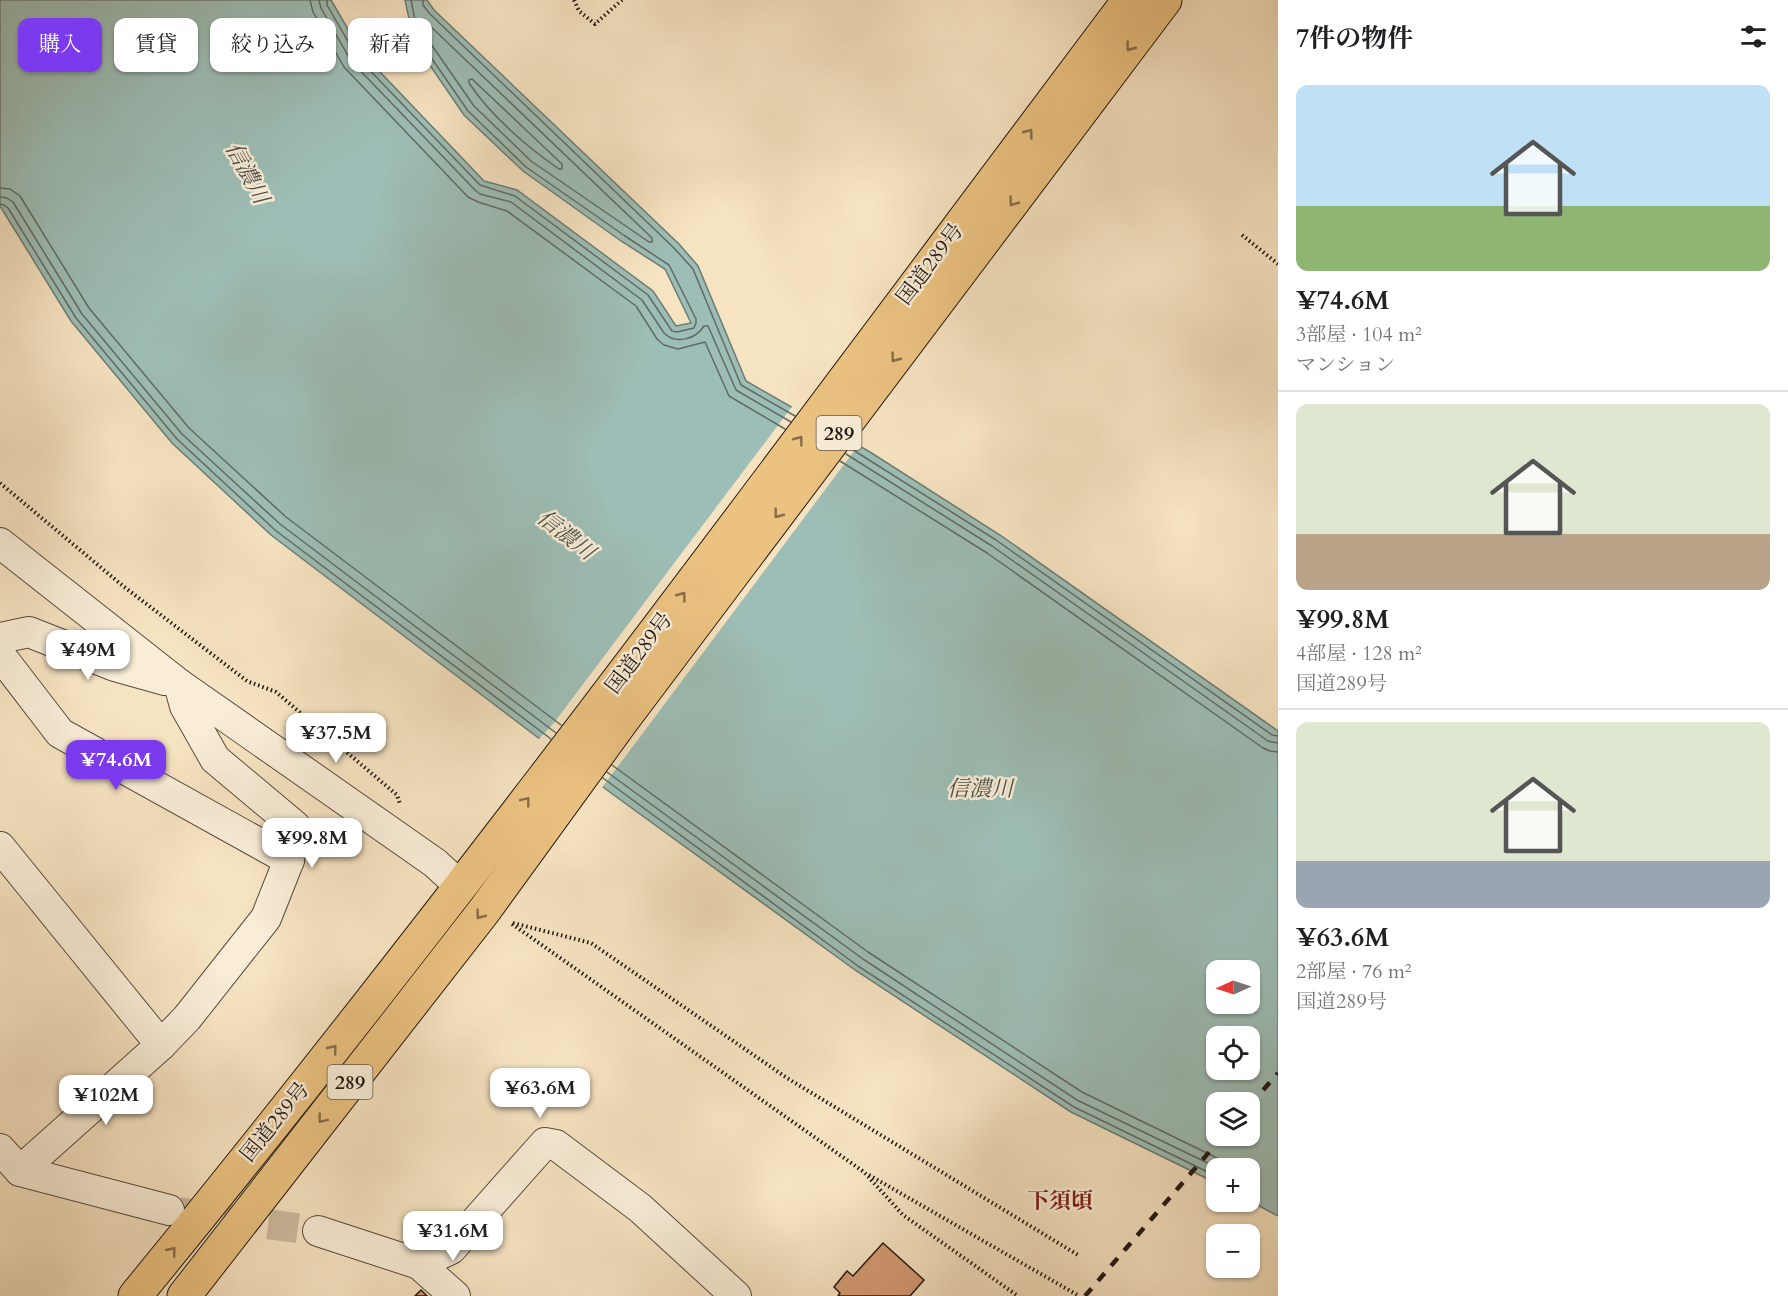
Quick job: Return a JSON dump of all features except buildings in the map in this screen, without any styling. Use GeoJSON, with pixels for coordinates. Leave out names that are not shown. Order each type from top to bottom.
{"type":"FeatureCollection","features":[{"type":"Feature","properties":{"kind":"highway","name":"国道289号"},"geometry":{"type":"LineString","coordinates":[[135,1296],[360,1015],[567,749],[1129,0]]}},
{"type":"Feature","properties":{"kind":"highway","name":"国道289号"},"geometry":{"type":"LineString","coordinates":[[184,1296],[484,911],[615,730],[1165,0]]}},
{"type":"Feature","properties":{"kind":"street"},"geometry":{"type":"LineString","coordinates":[[0,543],[179,684],[435,863],[460,886]]}},
{"type":"Feature","properties":{"kind":"street"},"geometry":{"type":"LineString","coordinates":[[0,638],[29,632],[115,666],[179,684]]}},
{"type":"Feature","properties":{"kind":"street"},"geometry":{"type":"LineString","coordinates":[[0,655],[60,733],[289,860]]}},
{"type":"Feature","properties":{"kind":"street"},"geometry":{"type":"LineString","coordinates":[[20,1171],[161,1045],[187,1018],[266,918],[289,860],[295,826],[215,759],[185,706],[179,684]]}},
{"type":"Feature","properties":{"kind":"street"},"geometry":{"type":"LineString","coordinates":[[0,847],[161,1045]]}},
{"type":"Feature","properties":{"kind":"street"},"geometry":{"type":"LineString","coordinates":[[419,1264],[452,1249],[545,1143],[556,1145],[640,1209],[736,1296]]}},
{"type":"Feature","properties":{"kind":"street"},"geometry":{"type":"LineString","coordinates":[[0,1149],[20,1171],[169,1210]]}},
{"type":"Feature","properties":{"kind":"street"},"geometry":{"type":"LineString","coordinates":[[318,1231],[419,1264],[455,1296]]}},
{"type":"Feature","properties":{"kind":"path"},"geometry":{"type":"LineString","coordinates":[[574,0],[579,11],[595,24],[622,0]]}},
{"type":"Feature","properties":{"kind":"path"},"geometry":{"type":"LineString","coordinates":[[1242,235],[1278,264]]}},
{"type":"Feature","properties":{"kind":"path"},"geometry":{"type":"LineString","coordinates":[[0,483],[123,586],[247,681],[276,692],[397,795],[401,806]]}},
{"type":"Feature","properties":{"kind":"path"},"geometry":{"type":"LineString","coordinates":[[1078,1255],[787,1078],[591,943],[508,922],[864,1172],[1078,1296]]}},
{"type":"Feature","properties":{"kind":"path"},"geometry":{"type":"LineString","coordinates":[[864,1172],[903,1215],[1018,1296]]}},
{"type":"Feature","properties":{"kind":"water","name":"信濃川"},"geometry":{"type":"Polygon","coordinates":[[[0,0],[331,0],[348,29],[348,72],[380,72],[484,181],[517,190],[653,291],[676,326],[691,323],[665,269],[621,241],[523,171],[464,115],[432,68],[432,18],[409,18],[405,0],[427,0],[434,10],[679,244],[698,266],[746,381],[870,452],[1000,535],[1278,731],[1278,1216],[1260,1206],[1260,1158],[1206,1158],[1206,1178],[1071,1112],[855,970],[611,793],[271,535],[172,443],[71,321],[0,206],[0,0]]]}},
{"type":"Feature","properties":{"kind":"pier"},"geometry":{"type":"Polygon","coordinates":[[[794,404],[860,443],[601,789],[538,740],[553,724],[794,404]]]}},
{"type":"Feature","properties":{"kind":"tunnel"},"geometry":{"type":"LineString","coordinates":[[179,1212],[318,1231]]}},
{"type":"Feature","properties":{"kind":"railway"},"geometry":{"type":"LineString","coordinates":[[1260,1094],[1278,1073]]}},
{"type":"Feature","properties":{"kind":"railway"},"geometry":{"type":"LineString","coordinates":[[1085,1296],[1214,1146]]}},
{"type":"Feature","properties":{"kind":"district","name":"下須頃"},"geometry":{"type":"Point","coordinates":[1060,1201]}}]}
